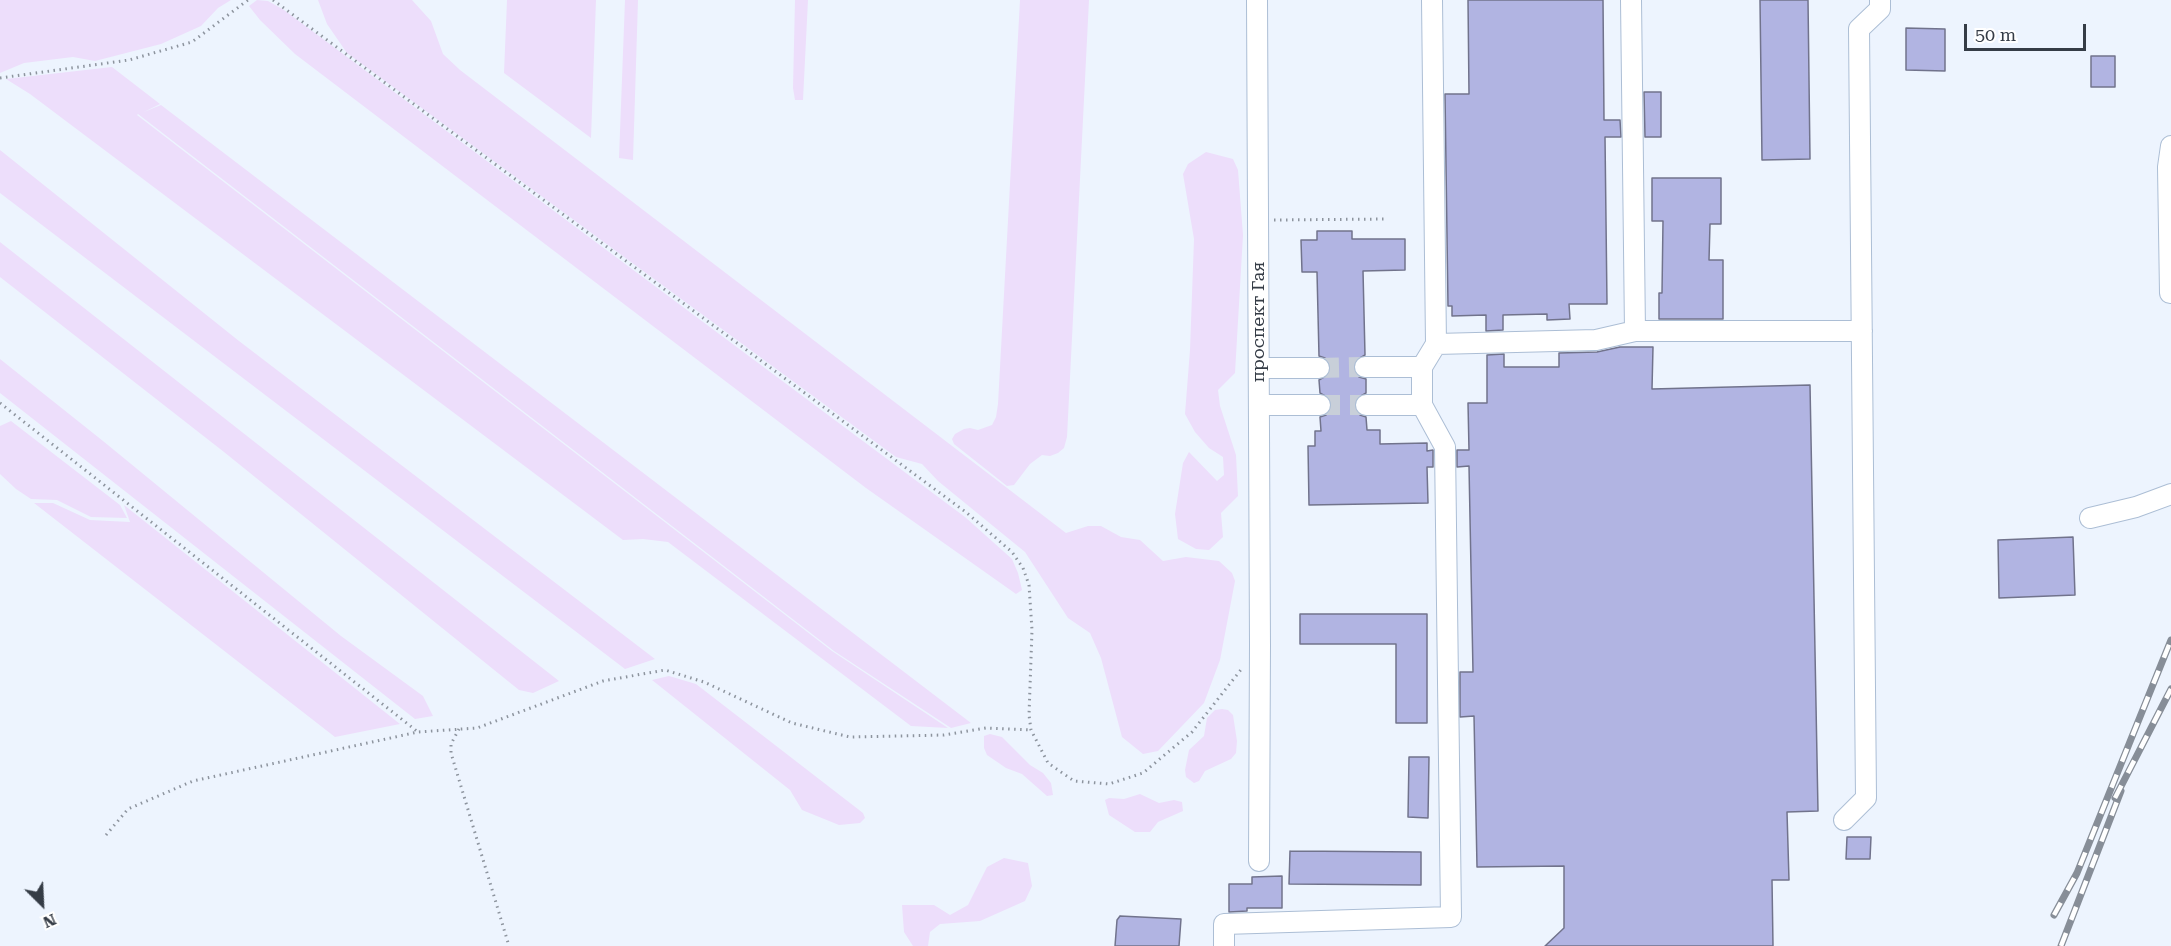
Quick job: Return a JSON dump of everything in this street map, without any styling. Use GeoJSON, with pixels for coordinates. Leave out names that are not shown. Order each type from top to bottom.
{"type":"FeatureCollection","features":[{"type":"Feature","properties":{"kind":"street","name":"проспект Гая"},"geometry":{"type":"LineString","coordinates":[[1257,0],[1259,861]]}},
{"type":"Feature","properties":{"kind":"street"},"geometry":{"type":"LineString","coordinates":[[1224,946],[1224,924],[1451,917],[1445,447],[1422,405],[1422,367],[1436,344],[1432,0]]}},
{"type":"Feature","properties":{"kind":"street"},"geometry":{"type":"LineString","coordinates":[[1631,0],[1635,331]]}},
{"type":"Feature","properties":{"kind":"street"},"geometry":{"type":"LineString","coordinates":[[1844,820],[1866,798],[1859,29],[1880,9],[1880,0]]}},
{"type":"Feature","properties":{"kind":"street"},"geometry":{"type":"LineString","coordinates":[[2170,293],[2168,167],[2171,146]]}},
{"type":"Feature","properties":{"kind":"street"},"geometry":{"type":"LineString","coordinates":[[1436,344],[1596,340],[1635,331],[1862,331]]}},
{"type":"Feature","properties":{"kind":"street"},"geometry":{"type":"LineString","coordinates":[[1365,367],[1422,367]]}},
{"type":"Feature","properties":{"kind":"street"},"geometry":{"type":"LineString","coordinates":[[1259,368],[1319,368]]}},
{"type":"Feature","properties":{"kind":"street"},"geometry":{"type":"LineString","coordinates":[[1259,405],[1320,405]]}},
{"type":"Feature","properties":{"kind":"street"},"geometry":{"type":"LineString","coordinates":[[1366,405],[1422,405]]}},
{"type":"Feature","properties":{"kind":"street"},"geometry":{"type":"LineString","coordinates":[[2090,518],[2136,507],[2171,494]]}},
{"type":"Feature","properties":{"kind":"path"},"geometry":{"type":"LineString","coordinates":[[0,78],[129,60],[192,42],[248,0]]}},
{"type":"Feature","properties":{"kind":"path"},"geometry":{"type":"LineString","coordinates":[[273,0],[968,513],[1012,552],[1023,568],[1029,585],[1032,630],[1029,715],[1032,730],[1048,764],[1074,781],[1109,784],[1143,773],[1192,732],[1260,644]]}},
{"type":"Feature","properties":{"kind":"path"},"geometry":{"type":"LineString","coordinates":[[1258,221],[1386,219]]}},
{"type":"Feature","properties":{"kind":"path"},"geometry":{"type":"LineString","coordinates":[[0,403],[418,732]]}},
{"type":"Feature","properties":{"kind":"path"},"geometry":{"type":"LineString","coordinates":[[105,835],[128,809],[193,781],[418,732],[477,728],[603,681],[664,670],[704,682],[792,723],[850,737],[944,735],[986,728],[1032,730]]}},
{"type":"Feature","properties":{"kind":"path"},"geometry":{"type":"LineString","coordinates":[[459,729],[452,744],[451,753],[509,946]]}},
{"type":"Feature","properties":{"kind":"shaded area"},"geometry":{"type":"Polygon","coordinates":[[[0,0],[231,0],[218,8],[201,26],[161,44],[95,61],[73,57],[24,63],[0,73],[0,0]]]}},
{"type":"Feature","properties":{"kind":"shaded area"},"geometry":{"type":"Polygon","coordinates":[[[257,0],[268,1],[284,10],[965,517],[1012,559],[1022,590],[1016,594],[866,488],[295,54],[249,6],[257,0]]]}},
{"type":"Feature","properties":{"kind":"shaded area"},"geometry":{"type":"Polygon","coordinates":[[[318,0],[412,0],[431,21],[443,54],[460,70],[1066,533],[1088,526],[1101,526],[1121,537],[1140,540],[1163,561],[1186,557],[1219,561],[1232,573],[1235,581],[1220,660],[1204,703],[1158,751],[1143,754],[1122,737],[1101,658],[1090,633],[1068,618],[1025,552],[938,481],[922,464],[896,457],[347,53],[327,24],[318,0]]]}},
{"type":"Feature","properties":{"kind":"shaded area"},"geometry":{"type":"Polygon","coordinates":[[[507,0],[596,0],[591,138],[504,73],[507,0]]]}},
{"type":"Feature","properties":{"kind":"shaded area"},"geometry":{"type":"Polygon","coordinates":[[[625,0],[638,0],[633,160],[619,158],[625,0]]]}},
{"type":"Feature","properties":{"kind":"shaded area"},"geometry":{"type":"Polygon","coordinates":[[[795,0],[808,0],[803,100],[795,100],[793,88],[795,0]]]}},
{"type":"Feature","properties":{"kind":"shaded area"},"geometry":{"type":"Polygon","coordinates":[[[1020,0],[1089,0],[1067,437],[1064,448],[1058,453],[1050,456],[1042,455],[1030,464],[1014,485],[1007,486],[954,444],[952,439],[955,434],[964,429],[978,430],[992,425],[996,417],[1020,0]]]}},
{"type":"Feature","properties":{"kind":"shaded area"},"geometry":{"type":"Polygon","coordinates":[[[112,67],[160,104],[144,112],[161,105],[971,723],[951,728],[834,651],[138,114],[832,651],[948,728],[911,726],[668,542],[643,539],[623,540],[30,94],[6,79],[112,67]]]}},
{"type":"Feature","properties":{"kind":"shaded area"},"geometry":{"type":"Polygon","coordinates":[[[0,150],[239,341],[655,659],[625,669],[0,193],[0,150]]]}},
{"type":"Feature","properties":{"kind":"shaded area"},"geometry":{"type":"Polygon","coordinates":[[[1206,152],[1233,159],[1238,170],[1243,235],[1235,373],[1218,390],[1220,406],[1236,455],[1238,496],[1221,513],[1223,537],[1209,550],[1196,549],[1178,539],[1175,514],[1183,463],[1189,452],[1217,481],[1224,475],[1223,457],[1209,448],[1195,432],[1185,414],[1194,239],[1183,174],[1188,164],[1206,152]]]}},
{"type":"Feature","properties":{"kind":"shaded area"},"geometry":{"type":"Polygon","coordinates":[[[0,242],[559,681],[533,693],[519,690],[224,452],[0,277],[0,242]]]}},
{"type":"Feature","properties":{"kind":"shaded area"},"geometry":{"type":"Polygon","coordinates":[[[0,359],[341,636],[423,696],[433,716],[415,719],[0,393],[0,359]]]}},
{"type":"Feature","properties":{"kind":"shaded area"},"geometry":{"type":"Polygon","coordinates":[[[11,421],[120,505],[127,518],[91,517],[57,500],[31,499],[16,489],[0,474],[0,426],[11,421]]]}},
{"type":"Feature","properties":{"kind":"shaded area"},"geometry":{"type":"Polygon","coordinates":[[[34,503],[53,503],[90,520],[130,522],[124,505],[400,724],[335,737],[34,503]]]}},
{"type":"Feature","properties":{"kind":"shaded area"},"geometry":{"type":"Polygon","coordinates":[[[669,676],[696,684],[863,813],[865,818],[860,823],[839,825],[802,810],[790,790],[652,680],[669,676]]]}},
{"type":"Feature","properties":{"kind":"shaded area"},"geometry":{"type":"Polygon","coordinates":[[[1215,710],[1228,710],[1233,715],[1237,741],[1236,753],[1231,759],[1205,771],[1199,781],[1194,783],[1186,777],[1189,750],[1204,736],[1207,718],[1215,710]]]}},
{"type":"Feature","properties":{"kind":"shaded area"},"geometry":{"type":"Polygon","coordinates":[[[990,734],[1002,737],[1030,765],[1043,773],[1051,783],[1053,795],[1047,796],[1022,774],[1006,768],[987,755],[984,748],[984,736],[990,734]]]}},
{"type":"Feature","properties":{"kind":"shaded area"},"geometry":{"type":"Polygon","coordinates":[[[1140,794],[1159,803],[1174,800],[1182,802],[1183,811],[1158,822],[1150,832],[1135,832],[1109,815],[1105,800],[1124,799],[1140,794]]]}},
{"type":"Feature","properties":{"kind":"shaded area"},"geometry":{"type":"Polygon","coordinates":[[[1004,858],[1028,863],[1032,886],[1025,901],[980,921],[940,924],[930,932],[928,946],[913,946],[904,932],[902,905],[934,905],[950,915],[968,905],[987,867],[1004,858]]]}},
{"type":"Feature","properties":{"kind":"building"},"geometry":{"type":"Polygon","coordinates":[[[1468,0],[1603,0],[1604,120],[1620,120],[1621,137],[1605,137],[1607,304],[1569,304],[1570,319],[1547,320],[1547,314],[1503,315],[1503,330],[1486,331],[1486,315],[1452,316],[1452,306],[1448,306],[1445,94],[1469,94],[1468,0]]]}},
{"type":"Feature","properties":{"kind":"building"},"geometry":{"type":"Polygon","coordinates":[[[1760,0],[1808,0],[1810,159],[1762,160],[1760,0]]]}},
{"type":"Feature","properties":{"kind":"building"},"geometry":{"type":"Polygon","coordinates":[[[1906,28],[1945,29],[1945,71],[1906,70],[1906,28]]]}},
{"type":"Feature","properties":{"kind":"building"},"geometry":{"type":"Polygon","coordinates":[[[2091,56],[2115,56],[2115,87],[2091,87],[2091,56]]]}},
{"type":"Feature","properties":{"kind":"building"},"geometry":{"type":"Polygon","coordinates":[[[1644,92],[1661,92],[1661,137],[1645,137],[1644,92]]]}},
{"type":"Feature","properties":{"kind":"building"},"geometry":{"type":"Polygon","coordinates":[[[1652,178],[1721,178],[1721,224],[1710,224],[1709,260],[1723,260],[1723,319],[1659,319],[1659,293],[1662,293],[1663,221],[1652,221],[1652,178]]]}},
{"type":"Feature","properties":{"kind":"building"},"geometry":{"type":"Polygon","coordinates":[[[1317,231],[1352,231],[1352,239],[1405,239],[1405,270],[1363,271],[1365,355],[1355,361],[1353,368],[1359,377],[1366,379],[1366,393],[1356,399],[1354,406],[1360,415],[1366,417],[1367,430],[1380,430],[1380,444],[1427,443],[1427,451],[1433,450],[1433,467],[1427,467],[1428,503],[1309,505],[1308,446],[1315,446],[1315,431],[1321,431],[1320,417],[1326,415],[1332,406],[1330,399],[1320,393],[1319,380],[1329,374],[1331,367],[1325,358],[1319,356],[1317,272],[1302,272],[1301,240],[1317,240],[1317,231]]]}},
{"type":"Feature","properties":{"kind":"building"},"geometry":{"type":"Polygon","coordinates":[[[1620,347],[1653,347],[1652,389],[1810,385],[1818,811],[1787,812],[1789,880],[1772,880],[1773,946],[1545,946],[1564,928],[1564,866],[1477,867],[1474,716],[1460,717],[1460,672],[1473,672],[1469,466],[1457,467],[1457,450],[1469,450],[1468,403],[1487,403],[1487,355],[1504,354],[1504,367],[1559,367],[1559,353],[1597,352],[1620,347]]]}},
{"type":"Feature","properties":{"kind":"building"},"geometry":{"type":"Polygon","coordinates":[[[2073,537],[2075,595],[1999,598],[1998,540],[2073,537]]]}},
{"type":"Feature","properties":{"kind":"building"},"geometry":{"type":"Polygon","coordinates":[[[1300,614],[1427,614],[1427,723],[1396,723],[1396,644],[1300,644],[1300,614]]]}},
{"type":"Feature","properties":{"kind":"building"},"geometry":{"type":"Polygon","coordinates":[[[1409,757],[1429,757],[1428,818],[1408,817],[1409,757]]]}},
{"type":"Feature","properties":{"kind":"building"},"geometry":{"type":"Polygon","coordinates":[[[1847,837],[1871,837],[1870,859],[1846,859],[1847,837]]]}},
{"type":"Feature","properties":{"kind":"building"},"geometry":{"type":"Polygon","coordinates":[[[1290,851],[1421,852],[1421,885],[1289,884],[1290,851]]]}},
{"type":"Feature","properties":{"kind":"building"},"geometry":{"type":"Polygon","coordinates":[[[1282,876],[1282,908],[1247,908],[1247,911],[1229,912],[1229,884],[1252,884],[1252,877],[1282,876]]]}},
{"type":"Feature","properties":{"kind":"building"},"geometry":{"type":"Polygon","coordinates":[[[1120,916],[1181,919],[1179,946],[1115,946],[1117,920],[1120,916]]]}},
{"type":"Feature","properties":{"kind":"tunnel"},"geometry":{"type":"LineString","coordinates":[[1319,368],[1365,367]]}},
{"type":"Feature","properties":{"kind":"tunnel"},"geometry":{"type":"LineString","coordinates":[[1320,405],[1366,405]]}},
{"type":"Feature","properties":{"kind":"railway"},"geometry":{"type":"LineString","coordinates":[[2054,915],[2077,873],[2171,640]]}},
{"type":"Feature","properties":{"kind":"railway"},"geometry":{"type":"LineString","coordinates":[[2115,798],[2171,689]]}},
{"type":"Feature","properties":{"kind":"railway"},"geometry":{"type":"LineString","coordinates":[[2061,946],[2121,791]]}}]}
